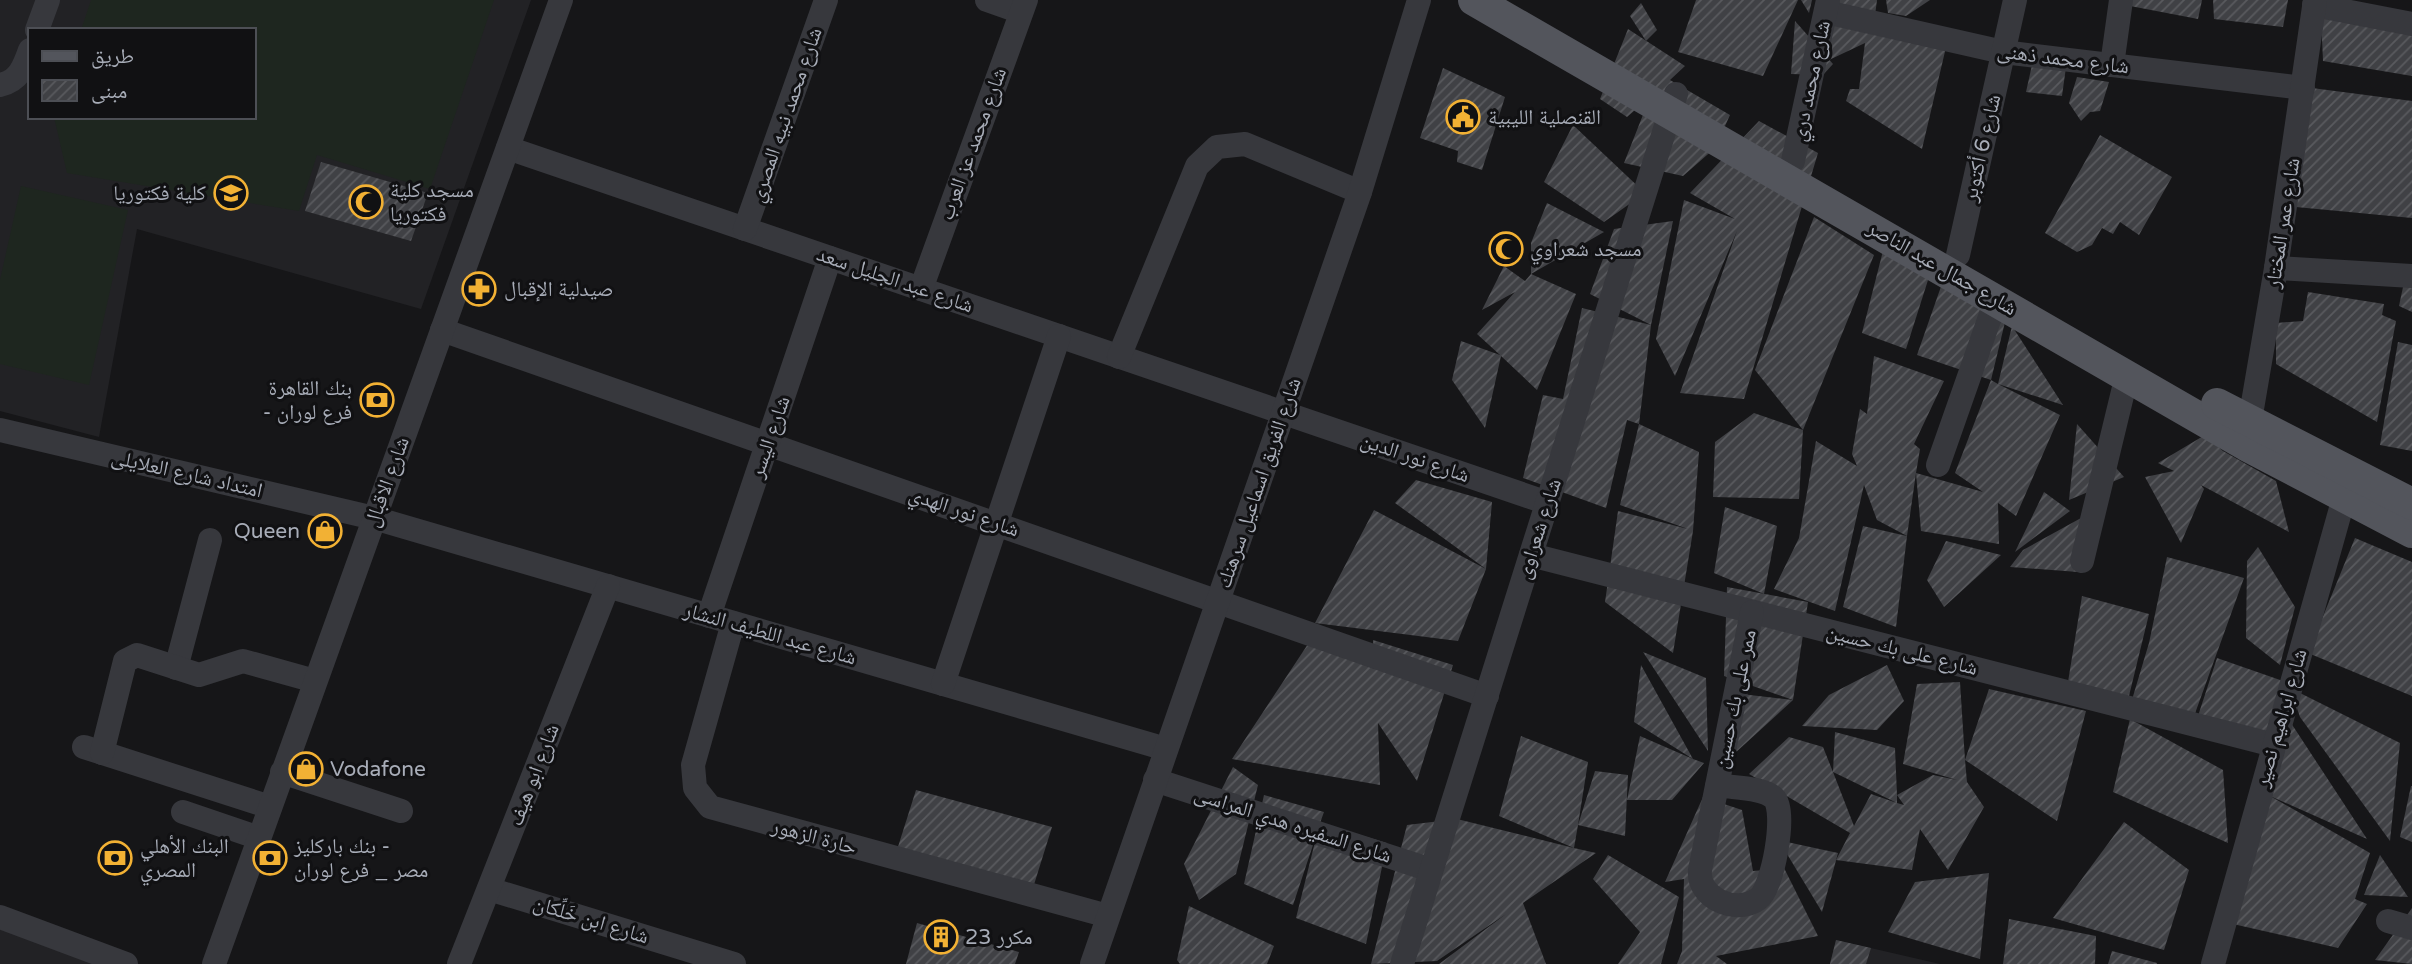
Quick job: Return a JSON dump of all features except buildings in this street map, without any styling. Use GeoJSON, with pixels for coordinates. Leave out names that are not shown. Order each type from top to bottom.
{"type":"FeatureCollection","features":[{"type":"Feature","properties":{"kind":"main road","name":"شارع جمال عبد الناصر"},"geometry":{"type":"LineString","coordinates":[[1474,0],[1673,103],[1794,161],[1958,255],[2248,434]]}},
{"type":"Feature","properties":{"kind":"main road","name":"شارع جمال عبد الناصر"},"geometry":{"type":"LineString","coordinates":[[1515,0],[1673,103],[1996,300],[2127,375],[2347,486],[2412,532]]}},
{"type":"Feature","properties":{"kind":"main road","name":"شارع جمال عبد الناصر"},"geometry":{"type":"LineString","coordinates":[[2347,486],[2412,504]]}},
{"type":"Feature","properties":{"kind":"street"},"geometry":{"type":"LineString","coordinates":[[38,28],[48,0]]}},
{"type":"Feature","properties":{"kind":"street","name":"شارع الاقبال"},"geometry":{"type":"LineString","coordinates":[[214,964],[561,0]]}},
{"type":"Feature","properties":{"kind":"street","name":"شارع محمد نبيه المصري"},"geometry":{"type":"LineString","coordinates":[[745,229],[826,0]]}},
{"type":"Feature","properties":{"kind":"street"},"geometry":{"type":"LineString","coordinates":[[987,0],[1023,6]]}},
{"type":"Feature","properties":{"kind":"street","name":"شارع الفريق اسماعيل سرهنك"},"geometry":{"type":"LineString","coordinates":[[1092,964],[1360,192],[1419,0]]}},
{"type":"Feature","properties":{"kind":"street","name":"شارع 6 أكتوبر"},"geometry":{"type":"LineString","coordinates":[[1958,255],[2015,0]]}},
{"type":"Feature","properties":{"kind":"street"},"geometry":{"type":"LineString","coordinates":[[2112,65],[2121,0]]}},
{"type":"Feature","properties":{"kind":"street"},"geometry":{"type":"LineString","coordinates":[[2314,2],[2412,24]]}},
{"type":"Feature","properties":{"kind":"street","name":"شارع عمر المختار"},"geometry":{"type":"LineString","coordinates":[[2248,434],[2304,88],[2314,2]]}},
{"type":"Feature","properties":{"kind":"street","name":"شارع محمد عز العرب"},"geometry":{"type":"LineString","coordinates":[[921,289],[1023,6]]}},
{"type":"Feature","properties":{"kind":"street","name":"شارع محمد ذهنى"},"geometry":{"type":"LineString","coordinates":[[1827,6],[2003,52],[2304,88]]}},
{"type":"Feature","properties":{"kind":"street","name":"شارع محمد دري"},"geometry":{"type":"LineString","coordinates":[[1794,161],[1827,6]]}},
{"type":"Feature","properties":{"kind":"street"},"geometry":{"type":"LineString","coordinates":[[0,85],[23,71],[28,56]]}},
{"type":"Feature","properties":{"kind":"street","name":"شارع شعراوى"},"geometry":{"type":"LineString","coordinates":[[1402,964],[1673,103]]}},
{"type":"Feature","properties":{"kind":"street"},"geometry":{"type":"LineString","coordinates":[[1119,357],[1197,166],[1217,147],[1245,144],[1360,192]]}},
{"type":"Feature","properties":{"kind":"street","name":"شارع عبد الجليل سعد"},"geometry":{"type":"LineString","coordinates":[[508,148],[1283,413]]}},
{"type":"Feature","properties":{"kind":"street","name":"شارع اليسر"},"geometry":{"type":"LineString","coordinates":[[721,619],[768,444],[830,258]]}},
{"type":"Feature","properties":{"kind":"street"},"geometry":{"type":"LineString","coordinates":[[2276,268],[2412,276]]}},
{"type":"Feature","properties":{"kind":"street"},"geometry":{"type":"LineString","coordinates":[[1938,466],[1996,300]]}},
{"type":"Feature","properties":{"kind":"street","name":"شارع نور الهدي"},"geometry":{"type":"LineString","coordinates":[[442,330],[1487,696]]}},
{"type":"Feature","properties":{"kind":"street"},"geometry":{"type":"LineString","coordinates":[[943,684],[1059,337]]}},
{"type":"Feature","properties":{"kind":"street"},"geometry":{"type":"LineString","coordinates":[[2082,561],[2127,375]]}},
{"type":"Feature","properties":{"kind":"street","name":"شارع نور الدين"},"geometry":{"type":"LineString","coordinates":[[1283,413],[1548,503]]}},
{"type":"Feature","properties":{"kind":"street","name":"امتداد شارع العلايلى"},"geometry":{"type":"LineString","coordinates":[[0,430],[374,518]]}},
{"type":"Feature","properties":{"kind":"street","name":"شارع ابراهيم نصير"},"geometry":{"type":"LineString","coordinates":[[2213,964],[2347,486]]}},
{"type":"Feature","properties":{"kind":"street","name":"شارع عبد اللطيف النشار"},"geometry":{"type":"LineString","coordinates":[[374,518],[1166,749]]}},
{"type":"Feature","properties":{"kind":"street"},"geometry":{"type":"LineString","coordinates":[[176,668],[210,540]]}},
{"type":"Feature","properties":{"kind":"street","name":"شارع على بك حسين"},"geometry":{"type":"LineString","coordinates":[[1531,555],[2274,745]]}},
{"type":"Feature","properties":{"kind":"street","name":"شارع ابو هيف"},"geometry":{"type":"LineString","coordinates":[[459,964],[608,586]]}},
{"type":"Feature","properties":{"kind":"street","name":"ممر على بك حسين"},"geometry":{"type":"LineString","coordinates":[[1717,785],[1770,795],[1781,811],[1770,884],[1760,899],[1751,903],[1742,905],[1718,900],[1701,885],[1700,870],[1717,785],[1752,612]]}},
{"type":"Feature","properties":{"kind":"street","name":"حارة الزهور"},"geometry":{"type":"LineString","coordinates":[[721,619],[693,765],[695,788],[710,807],[1108,916]]}},
{"type":"Feature","properties":{"kind":"street"},"geometry":{"type":"LineString","coordinates":[[270,807],[93,750],[125,661],[137,655],[199,675],[243,661],[315,681]]}},
{"type":"Feature","properties":{"kind":"street"},"geometry":{"type":"LineString","coordinates":[[282,772],[401,811]]}},
{"type":"Feature","properties":{"kind":"street","name":"شارع السفيره هدي المراسى"},"geometry":{"type":"LineString","coordinates":[[1155,780],[1432,870]]}},
{"type":"Feature","properties":{"kind":"street"},"geometry":{"type":"LineString","coordinates":[[183,812],[259,838]]}},
{"type":"Feature","properties":{"kind":"street","name":"شارع ابن خَلِّكان"},"geometry":{"type":"LineString","coordinates":[[489,888],[703,959],[734,964]]}},
{"type":"Feature","properties":{"kind":"street"},"geometry":{"type":"LineString","coordinates":[[0,917],[126,964]]}},
{"type":"Feature","properties":{"kind":"street"},"geometry":{"type":"LineString","coordinates":[[2388,921],[2412,928]]}},
{"type":"Feature","properties":{"kind":"shaded area","name":"كلية فكتوريا"},"geometry":{"type":"Polygon","coordinates":[[[0,0],[531,0],[421,309],[137,229],[99,437],[0,411],[0,0]]]}},
{"type":"Feature","properties":{"kind":"shaded area"},"geometry":{"type":"Polygon","coordinates":[[[91,0],[494,0],[430,189],[317,155],[299,211],[67,173],[54,119],[256,119],[256,28],[82,28],[91,0]]]}},
{"type":"Feature","properties":{"kind":"shaded area"},"geometry":{"type":"Polygon","coordinates":[[[21,186],[128,210],[89,385],[0,364],[0,280],[21,186]]]}},
{"type":"Feature","properties":{"kind":"shaded area"},"geometry":{"type":"Polygon","coordinates":[[[0,923],[110,964],[0,964],[0,923]]]}},
{"type":"Feature","properties":{"kind":"shaded area"},"geometry":{"type":"Polygon","coordinates":[[[1836,940],[1940,964],[1830,964],[1836,940]]]}},
{"type":"Feature","properties":{"kind":"place","name":"القنصلية الليبية"},"geometry":{"type":"Point","coordinates":[1463,117]}},
{"type":"Feature","properties":{"kind":"place","name":"كلية فكتوريا"},"geometry":{"type":"Point","coordinates":[231,193]}},
{"type":"Feature","properties":{"kind":"place","name":"مسجد كلية فكتوريا"},"geometry":{"type":"Point","coordinates":[366,202]}},
{"type":"Feature","properties":{"kind":"place","name":"مسجد شعراوي"},"geometry":{"type":"Point","coordinates":[1506,249]}},
{"type":"Feature","properties":{"kind":"place","name":"صيدلية الإقبال"},"geometry":{"type":"Point","coordinates":[479,289]}},
{"type":"Feature","properties":{"kind":"place","name":"بنك القاهرة - فرع لوران"},"geometry":{"type":"Point","coordinates":[377,400]}},
{"type":"Feature","properties":{"kind":"place","name":"Queen"},"geometry":{"type":"Point","coordinates":[325,531]}},
{"type":"Feature","properties":{"kind":"place","name":"Vodafone"},"geometry":{"type":"Point","coordinates":[306,769]}},
{"type":"Feature","properties":{"kind":"place","name":"البنك الأهلي المصري"},"geometry":{"type":"Point","coordinates":[115,858]}},
{"type":"Feature","properties":{"kind":"place","name":"بنك باركليز - مصر _ فرع لوران"},"geometry":{"type":"Point","coordinates":[270,858]}},
{"type":"Feature","properties":{"kind":"place","name":"23 مكرر"},"geometry":{"type":"Point","coordinates":[941,937]}}]}
